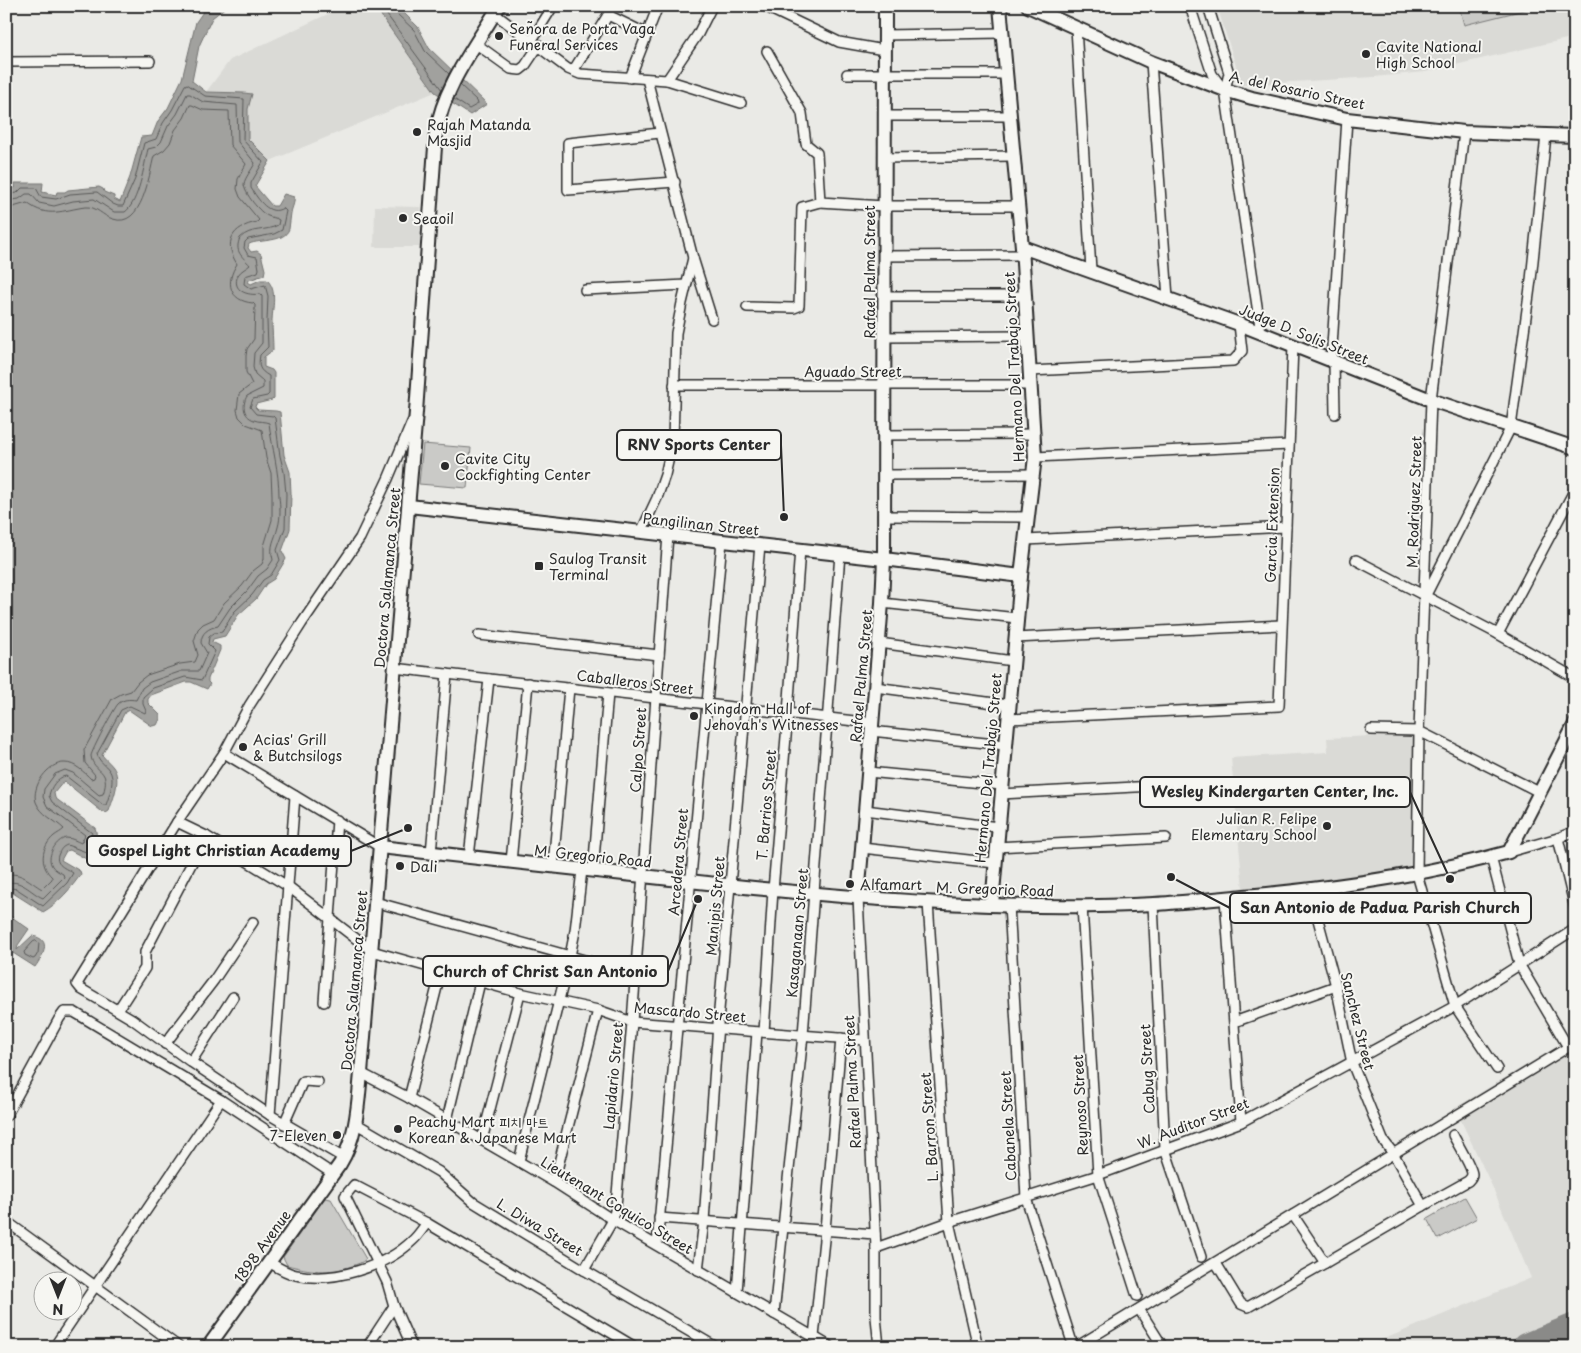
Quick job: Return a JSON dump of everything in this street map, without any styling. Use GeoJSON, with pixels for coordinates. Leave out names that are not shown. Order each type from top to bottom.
{"type":"FeatureCollection","features":[{"type":"Feature","properties":{"kind":"street"},"geometry":{"type":"LineString","coordinates":[[475,43],[512,69],[520,70],[525,66],[553,6]]}},
{"type":"Feature","properties":{"kind":"street"},"geometry":{"type":"LineString","coordinates":[[630,78],[658,6]]}},
{"type":"Feature","properties":{"kind":"street"},"geometry":{"type":"LineString","coordinates":[[667,80],[698,34],[712,6]]}},
{"type":"Feature","properties":{"kind":"street"},"geometry":{"type":"LineString","coordinates":[[764,6],[839,42],[884,50]]}},
{"type":"Feature","properties":{"kind":"street","name":"Rafael Palma Street"},"geometry":{"type":"LineString","coordinates":[[879,1347],[876,1317],[876,1248],[858,898],[884,558],[884,6]]}},
{"type":"Feature","properties":{"kind":"street","name":"Hermano Del Trabajo Street"},"geometry":{"type":"LineString","coordinates":[[992,904],[994,863],[1015,638],[1035,456],[1022,251],[1000,6]]}},
{"type":"Feature","properties":{"kind":"street","name":"A. del Rosario Street"},"geometry":{"type":"LineString","coordinates":[[1028,6],[1151,62],[1225,90],[1347,119],[1464,132],[1575,136]]}},
{"type":"Feature","properties":{"kind":"street"},"geometry":{"type":"LineString","coordinates":[[1190,6],[1212,74],[1225,90]]}},
{"type":"Feature","properties":{"kind":"street"},"geometry":{"type":"LineString","coordinates":[[1208,6],[1229,73],[1225,90],[1261,333]]}},
{"type":"Feature","properties":{"kind":"street"},"geometry":{"type":"LineString","coordinates":[[497,8],[535,43],[573,71],[587,75],[667,80],[741,103]]}},
{"type":"Feature","properties":{"kind":"street","name":"Doctora Salamanca Street"},"geometry":{"type":"LineString","coordinates":[[339,1165],[355,1123],[361,1073],[416,412],[436,133],[443,104],[461,66],[497,8]]}},
{"type":"Feature","properties":{"kind":"street"},"geometry":{"type":"LineString","coordinates":[[573,71],[609,10],[647,34]]}},
{"type":"Feature","properties":{"kind":"street"},"geometry":{"type":"LineString","coordinates":[[1076,28],[1091,270]]}},
{"type":"Feature","properties":{"kind":"street"},"geometry":{"type":"LineString","coordinates":[[884,35],[1001,33]]}},
{"type":"Feature","properties":{"kind":"street"},"geometry":{"type":"LineString","coordinates":[[767,51],[802,113],[806,144],[817,153],[820,202]]}},
{"type":"Feature","properties":{"kind":"street"},"geometry":{"type":"LineString","coordinates":[[6,62],[150,61]]}},
{"type":"Feature","properties":{"kind":"street"},"geometry":{"type":"LineString","coordinates":[[1151,62],[1168,298]]}},
{"type":"Feature","properties":{"kind":"street"},"geometry":{"type":"LineString","coordinates":[[847,74],[1005,74]]}},
{"type":"Feature","properties":{"kind":"street"},"geometry":{"type":"LineString","coordinates":[[647,79],[660,133],[712,319]]}},
{"type":"Feature","properties":{"kind":"street"},"geometry":{"type":"LineString","coordinates":[[884,116],[1009,116]]}},
{"type":"Feature","properties":{"kind":"street"},"geometry":{"type":"LineString","coordinates":[[1335,414],[1332,361],[1347,119]]}},
{"type":"Feature","properties":{"kind":"street","name":"M. Rodriguez Street"},"geometry":{"type":"LineString","coordinates":[[1464,132],[1432,400],[1419,731],[1416,874],[1456,1006],[1497,1069]]}},
{"type":"Feature","properties":{"kind":"street"},"geometry":{"type":"LineString","coordinates":[[660,133],[568,143],[568,190],[675,182]]}},
{"type":"Feature","properties":{"kind":"street"},"geometry":{"type":"LineString","coordinates":[[1425,596],[1511,427],[1532,280],[1546,135]]}},
{"type":"Feature","properties":{"kind":"street"},"geometry":{"type":"LineString","coordinates":[[884,158],[1012,156]]}},
{"type":"Feature","properties":{"kind":"street"},"geometry":{"type":"LineString","coordinates":[[747,307],[794,308],[798,306],[802,207],[820,202],[884,206],[1017,206]]}},
{"type":"Feature","properties":{"kind":"street"},"geometry":{"type":"LineString","coordinates":[[884,256],[1022,251]]}},
{"type":"Feature","properties":{"kind":"street","name":"Judge D. Solis Street"},"geometry":{"type":"LineString","coordinates":[[1022,251],[1091,270],[1239,324],[1432,400],[1575,448]]}},
{"type":"Feature","properties":{"kind":"street"},"geometry":{"type":"LineString","coordinates":[[641,532],[657,498],[665,475],[673,440],[676,333],[694,258]]}},
{"type":"Feature","properties":{"kind":"street"},"geometry":{"type":"LineString","coordinates":[[584,290],[686,285]]}},
{"type":"Feature","properties":{"kind":"street"},"geometry":{"type":"LineString","coordinates":[[884,296],[1024,296]]}},
{"type":"Feature","properties":{"kind":"street"},"geometry":{"type":"LineString","coordinates":[[1030,371],[1232,361],[1242,351],[1239,324]]}},
{"type":"Feature","properties":{"kind":"street"},"geometry":{"type":"LineString","coordinates":[[884,337],[1028,336]]}},
{"type":"Feature","properties":{"kind":"street","name":"Garcia Extension"},"geometry":{"type":"LineString","coordinates":[[1008,719],[1279,706],[1293,346]]}},
{"type":"Feature","properties":{"kind":"street","name":"Aguado Street"},"geometry":{"type":"LineString","coordinates":[[674,385],[1031,385]]}},
{"type":"Feature","properties":{"kind":"street"},"geometry":{"type":"LineString","coordinates":[[339,1165],[284,1124],[191,1062],[118,1010],[80,989],[78,982],[177,822],[224,753],[249,706],[302,623],[360,538],[388,479],[416,412]]}},
{"type":"Feature","properties":{"kind":"street"},"geometry":{"type":"LineString","coordinates":[[884,435],[1035,434]]}},
{"type":"Feature","properties":{"kind":"street"},"geometry":{"type":"LineString","coordinates":[[1035,456],[1289,444]]}},
{"type":"Feature","properties":{"kind":"street"},"geometry":{"type":"LineString","coordinates":[[884,475],[1034,474]]}},
{"type":"Feature","properties":{"kind":"street"},"geometry":{"type":"LineString","coordinates":[[1498,634],[1575,489]]}},
{"type":"Feature","properties":{"kind":"street","name":"Pangilinan Street"},"geometry":{"type":"LineString","coordinates":[[408,506],[884,558],[1021,576]]}},
{"type":"Feature","properties":{"kind":"street"},"geometry":{"type":"LineString","coordinates":[[884,516],[1028,516]]}},
{"type":"Feature","properties":{"kind":"street"},"geometry":{"type":"LineString","coordinates":[[1026,540],[1286,527]]}},
{"type":"Feature","properties":{"kind":"street","name":"Calpo Street"},"geometry":{"type":"LineString","coordinates":[[642,877],[668,535]]}},
{"type":"Feature","properties":{"kind":"street","name":"Arcedera Street"},"geometry":{"type":"LineString","coordinates":[[657,1246],[722,541]]}},
{"type":"Feature","properties":{"kind":"street","name":"Manipis Street"},"geometry":{"type":"LineString","coordinates":[[698,1270],[704,1221],[730,886],[760,545]]}},
{"type":"Feature","properties":{"kind":"street","name":"T. Barrios Street"},"geometry":{"type":"LineString","coordinates":[[737,1292],[761,1032],[800,549]]}},
{"type":"Feature","properties":{"kind":"street","name":"Kasaganaan Street"},"geometry":{"type":"LineString","coordinates":[[774,1314],[803,1035],[840,554]]}},
{"type":"Feature","properties":{"kind":"street"},"geometry":{"type":"LineString","coordinates":[[1356,560],[1498,634],[1575,678]]}},
{"type":"Feature","properties":{"kind":"street"},"geometry":{"type":"LineString","coordinates":[[882,602],[1017,618]]}},
{"type":"Feature","properties":{"kind":"street"},"geometry":{"type":"LineString","coordinates":[[1015,638],[1281,625]]}},
{"type":"Feature","properties":{"kind":"street"},"geometry":{"type":"LineString","coordinates":[[479,634],[659,655]]}},
{"type":"Feature","properties":{"kind":"street"},"geometry":{"type":"LineString","coordinates":[[879,642],[1013,661]]}},
{"type":"Feature","properties":{"kind":"street","name":"Caballeros Street"},"geometry":{"type":"LineString","coordinates":[[394,668],[828,718],[872,727],[1005,745]]}},
{"type":"Feature","properties":{"kind":"street"},"geometry":{"type":"LineString","coordinates":[[431,852],[447,674]]}},
{"type":"Feature","properties":{"kind":"street"},"geometry":{"type":"LineString","coordinates":[[469,857],[489,679]]}},
{"type":"Feature","properties":{"kind":"street"},"geometry":{"type":"LineString","coordinates":[[511,862],[528,683]]}},
{"type":"Feature","properties":{"kind":"street"},"geometry":{"type":"LineString","coordinates":[[875,687],[1009,705]]}},
{"type":"Feature","properties":{"kind":"street"},"geometry":{"type":"LineString","coordinates":[[552,866],[569,688]]}},
{"type":"Feature","properties":{"kind":"street"},"geometry":{"type":"LineString","coordinates":[[519,1162],[570,956],[588,870],[608,692]]}},
{"type":"Feature","properties":{"kind":"street"},"geometry":{"type":"LineString","coordinates":[[1509,852],[1575,724]]}},
{"type":"Feature","properties":{"kind":"street"},"geometry":{"type":"LineString","coordinates":[[1371,730],[1419,731],[1539,792]]}},
{"type":"Feature","properties":{"kind":"street"},"geometry":{"type":"LineString","coordinates":[[224,753],[380,847]]}},
{"type":"Feature","properties":{"kind":"street"},"geometry":{"type":"LineString","coordinates":[[868,772],[1001,790],[1193,784]]}},
{"type":"Feature","properties":{"kind":"street"},"geometry":{"type":"LineString","coordinates":[[270,1115],[295,796]]}},
{"type":"Feature","properties":{"kind":"street"},"geometry":{"type":"LineString","coordinates":[[865,810],[998,826]]}},
{"type":"Feature","properties":{"kind":"street"},"geometry":{"type":"LineString","coordinates":[[324,1002],[337,820]]}},
{"type":"Feature","properties":{"kind":"street"},"geometry":{"type":"LineString","coordinates":[[177,822],[206,836],[289,887],[372,951]]}},
{"type":"Feature","properties":{"kind":"street","name":"M. Gregorio Road"},"geometry":{"type":"LineString","coordinates":[[380,847],[642,877],[858,898],[1009,905],[1082,906],[1153,904],[1310,890],[1416,874],[1491,857],[1558,838],[1575,831]]}},
{"type":"Feature","properties":{"kind":"street"},"geometry":{"type":"LineString","coordinates":[[118,1010],[144,968],[145,952],[206,836]]}},
{"type":"Feature","properties":{"kind":"street"},"geometry":{"type":"LineString","coordinates":[[996,847],[1166,838]]}},
{"type":"Feature","properties":{"kind":"street"},"geometry":{"type":"LineString","coordinates":[[1558,838],[1575,908]]}},
{"type":"Feature","properties":{"kind":"street"},"geometry":{"type":"LineString","coordinates":[[862,848],[994,863]]}},
{"type":"Feature","properties":{"kind":"street"},"geometry":{"type":"LineString","coordinates":[[1074,1343],[1139,1309],[1216,1263],[1571,1045],[1519,964],[1491,857]]}},
{"type":"Feature","properties":{"kind":"street","name":"Lapidario Street"},"geometry":{"type":"LineString","coordinates":[[584,1270],[613,1220],[616,1206],[642,877]]}},
{"type":"Feature","properties":{"kind":"street","name":"Sanchez Street"},"geometry":{"type":"LineString","coordinates":[[1310,890],[1336,986],[1352,1063],[1383,1140],[1393,1153],[1423,1206]]}},
{"type":"Feature","properties":{"kind":"street"},"geometry":{"type":"LineString","coordinates":[[1225,898],[1240,1122]]}},
{"type":"Feature","properties":{"kind":"street"},"geometry":{"type":"LineString","coordinates":[[375,902],[635,974]]}},
{"type":"Feature","properties":{"kind":"street","name":"L. Barron Street"},"geometry":{"type":"LineString","coordinates":[[928,902],[949,1222],[978,1347]]}},
{"type":"Feature","properties":{"kind":"street","name":"Cabug Street"},"geometry":{"type":"LineString","coordinates":[[1153,904],[1165,1149],[1201,1257]]}},
{"type":"Feature","properties":{"kind":"street","name":"Cabanela Street"},"geometry":{"type":"LineString","coordinates":[[1009,905],[1026,1198],[1074,1343]]}},
{"type":"Feature","properties":{"kind":"street","name":"Reynoso Street"},"geometry":{"type":"LineString","coordinates":[[1082,906],[1098,1175],[1137,1296]]}},
{"type":"Feature","properties":{"kind":"street"},"geometry":{"type":"LineString","coordinates":[[166,1044],[214,980],[253,922]]}},
{"type":"Feature","properties":{"kind":"street","name":"W. Auditor Street"},"geometry":{"type":"LineString","coordinates":[[876,1248],[949,1222],[1098,1175],[1240,1122],[1456,1006],[1575,929]]}},
{"type":"Feature","properties":{"kind":"street","name":"Mascardo Street"},"geometry":{"type":"LineString","coordinates":[[372,951],[520,993],[598,1010],[632,1022],[864,1040]]}},
{"type":"Feature","properties":{"kind":"street"},"geometry":{"type":"LineString","coordinates":[[409,1098],[441,971]]}},
{"type":"Feature","properties":{"kind":"street"},"geometry":{"type":"LineString","coordinates":[[446,1120],[480,982]]}},
{"type":"Feature","properties":{"kind":"street"},"geometry":{"type":"LineString","coordinates":[[1234,1022],[1336,986]]}},
{"type":"Feature","properties":{"kind":"street"},"geometry":{"type":"LineString","coordinates":[[482,1140],[520,993]]}},
{"type":"Feature","properties":{"kind":"street"},"geometry":{"type":"LineString","coordinates":[[191,1062],[233,997]]}},
{"type":"Feature","properties":{"kind":"street"},"geometry":{"type":"LineString","coordinates":[[554,1182],[598,1010]]}},
{"type":"Feature","properties":{"kind":"street"},"geometry":{"type":"LineString","coordinates":[[6,1116],[59,1019],[64,1012],[74,1012],[222,1100],[339,1165]]}},
{"type":"Feature","properties":{"kind":"street"},"geometry":{"type":"LineString","coordinates":[[814,1337],[841,1038]]}},
{"type":"Feature","properties":{"kind":"street","name":"Lieutenant Coquico Street"},"geometry":{"type":"LineString","coordinates":[[361,1073],[409,1098],[554,1182],[613,1220],[830,1347]]}},
{"type":"Feature","properties":{"kind":"street"},"geometry":{"type":"LineString","coordinates":[[284,1124],[302,1083],[318,1082]]}},
{"type":"Feature","properties":{"kind":"street"},"geometry":{"type":"LineString","coordinates":[[54,1347],[222,1100]]}},
{"type":"Feature","properties":{"kind":"street","name":"L. Diwa Street"},"geometry":{"type":"LineString","coordinates":[[355,1123],[432,1167],[473,1202],[584,1270],[716,1347]]}},
{"type":"Feature","properties":{"kind":"street"},"geometry":{"type":"LineString","coordinates":[[1216,1263],[1241,1304],[1248,1307],[1468,1181],[1472,1177],[1470,1167],[1453,1135]]}},
{"type":"Feature","properties":{"kind":"street","name":"1898 Avenue"},"geometry":{"type":"LineString","coordinates":[[208,1347],[339,1165]]}},
{"type":"Feature","properties":{"kind":"street"},"geometry":{"type":"LineString","coordinates":[[412,1347],[394,1306],[387,1282],[344,1196],[354,1185],[426,1223],[635,1347]]}},
{"type":"Feature","properties":{"kind":"street"},"geometry":{"type":"LineString","coordinates":[[1294,1215],[1325,1263]]}},
{"type":"Feature","properties":{"kind":"street"},"geometry":{"type":"LineString","coordinates":[[659,1218],[875,1234]]}},
{"type":"Feature","properties":{"kind":"street"},"geometry":{"type":"LineString","coordinates":[[6,1222],[179,1347]]}},
{"type":"Feature","properties":{"kind":"street"},"geometry":{"type":"LineString","coordinates":[[268,1262],[294,1275],[308,1277],[331,1277],[355,1272],[378,1263],[412,1241],[426,1223]]}},
{"type":"Feature","properties":{"kind":"street"},"geometry":{"type":"LineString","coordinates":[[367,1347],[394,1306]]}},
{"type":"Feature","properties":{"kind":"street"},"geometry":{"type":"LineString","coordinates":[[1139,1309],[1163,1347]]}},
{"type":"Feature","properties":{"kind":"shaded area"},"geometry":{"type":"Polygon","coordinates":[[[345,6],[377,6],[382,17],[435,92],[270,161],[248,139],[248,109],[251,94],[206,92],[230,60],[345,6]]]}},
{"type":"Feature","properties":{"kind":"shaded area","name":"Cavite National High School"},"geometry":{"type":"Polygon","coordinates":[[[1217,6],[1575,6],[1575,37],[1425,72],[1242,85],[1217,6]]]}},
{"type":"Feature","properties":{"kind":"shaded area"},"geometry":{"type":"Polygon","coordinates":[[[1459,6],[1540,6],[1464,25],[1459,6]]]}},
{"type":"Feature","properties":{"kind":"shaded area"},"geometry":{"type":"Polygon","coordinates":[[[375,206],[421,207],[421,247],[374,247],[375,206]]]}},
{"type":"Feature","properties":{"kind":"shaded area","name":"Cavite City Cockfighting Center"},"geometry":{"type":"Polygon","coordinates":[[[423,444],[471,448],[467,488],[419,484],[423,444]]]}},
{"type":"Feature","properties":{"kind":"shaded area","name":"Julian R. Felipe Elementary School"},"geometry":{"type":"Polygon","coordinates":[[[1418,734],[1415,869],[1243,889],[1231,758],[1328,752],[1327,738],[1418,734]]]}},
{"type":"Feature","properties":{"kind":"shaded area"},"geometry":{"type":"Polygon","coordinates":[[[1575,1036],[1575,1347],[1365,1347],[1531,1278],[1492,1186],[1455,1108],[1575,1036]]]}},
{"type":"Feature","properties":{"kind":"shaded area"},"geometry":{"type":"Polygon","coordinates":[[[1465,1197],[1477,1218],[1438,1239],[1427,1219],[1465,1197]]]}},
{"type":"Feature","properties":{"kind":"shaded area"},"geometry":{"type":"Polygon","coordinates":[[[325,1198],[331,1199],[366,1259],[352,1266],[327,1271],[287,1265],[283,1257],[325,1198]]]}},
{"type":"Feature","properties":{"kind":"water"},"geometry":{"type":"Polygon","coordinates":[[[207,6],[227,6],[212,18],[199,46],[192,81],[206,92],[252,94],[248,109],[248,139],[270,161],[255,186],[272,206],[277,206],[284,194],[294,197],[289,229],[286,233],[277,239],[254,242],[249,244],[248,248],[251,252],[257,251],[261,254],[265,270],[264,275],[248,282],[251,284],[260,280],[267,280],[272,289],[274,300],[272,322],[273,350],[264,357],[264,367],[272,370],[274,373],[274,398],[256,404],[255,407],[258,410],[280,412],[284,455],[290,472],[291,493],[290,529],[282,551],[286,559],[274,579],[266,584],[256,599],[238,615],[225,636],[213,639],[212,642],[220,646],[220,650],[208,679],[210,684],[207,689],[191,682],[186,682],[151,695],[148,703],[160,715],[157,725],[152,726],[129,710],[125,712],[102,755],[113,767],[117,777],[116,789],[109,811],[106,813],[101,811],[64,781],[54,793],[55,798],[95,828],[96,840],[88,860],[70,850],[66,851],[61,860],[80,871],[81,874],[59,900],[43,912],[13,893],[6,904],[6,190],[15,188],[15,183],[43,183],[42,192],[56,195],[57,192],[99,187],[120,202],[130,177],[141,137],[152,136],[158,121],[168,108],[182,79],[196,22],[207,6]]]}},
{"type":"Feature","properties":{"kind":"water"},"geometry":{"type":"Polygon","coordinates":[[[377,6],[397,6],[418,27],[429,48],[487,104],[470,115],[435,92],[382,17],[377,6]]]}},
{"type":"Feature","properties":{"kind":"water"},"geometry":{"type":"Polygon","coordinates":[[[6,913],[29,929],[18,945],[17,950],[32,936],[38,938],[44,944],[43,953],[35,967],[13,953],[6,964],[6,913]]]}},
{"type":"Feature","properties":{"kind":"taxiway"},"geometry":{"type":"LineString","coordinates":[[1526,1347],[1575,1327]]}},
{"type":"Feature","properties":{"kind":"place","name":"Señora de Porta Vaga Funeral Services"},"geometry":{"type":"Point","coordinates":[499,36]}},
{"type":"Feature","properties":{"kind":"place","name":"Cavite National High School"},"geometry":{"type":"Point","coordinates":[1366,54]}},
{"type":"Feature","properties":{"kind":"place","name":"Rajah Matanda Masjid"},"geometry":{"type":"Point","coordinates":[417,132]}},
{"type":"Feature","properties":{"kind":"place","name":"Seaoil"},"geometry":{"type":"Point","coordinates":[403,218]}},
{"type":"Feature","properties":{"kind":"place","name":"Cavite City Cockfighting Center"},"geometry":{"type":"Point","coordinates":[445,466]}},
{"type":"Feature","properties":{"kind":"place","name":"RNV Sports Center"},"geometry":{"type":"Point","coordinates":[784,517]}},
{"type":"Feature","properties":{"kind":"place","name":"Saulog Transit Terminal"},"geometry":{"type":"Point","coordinates":[539,566]}},
{"type":"Feature","properties":{"kind":"place","name":"Kingdom Hall of Jehovah's Witnesses"},"geometry":{"type":"Point","coordinates":[694,716]}},
{"type":"Feature","properties":{"kind":"place","name":"Acias' Grill & Butchsilogs"},"geometry":{"type":"Point","coordinates":[243,747]}},
{"type":"Feature","properties":{"kind":"place","name":"Julian R. Felipe Elementary School"},"geometry":{"type":"Point","coordinates":[1327,826]}},
{"type":"Feature","properties":{"kind":"place","name":"Gospel Light Christian Academy"},"geometry":{"type":"Point","coordinates":[408,828]}},
{"type":"Feature","properties":{"kind":"place","name":"Dali"},"geometry":{"type":"Point","coordinates":[400,866]}},
{"type":"Feature","properties":{"kind":"place","name":"San Antonio de Padua Parish Church"},"geometry":{"type":"Point","coordinates":[1171,877]}},
{"type":"Feature","properties":{"kind":"place","name":"Wesley Kindergarten Center, Inc."},"geometry":{"type":"Point","coordinates":[1450,879]}},
{"type":"Feature","properties":{"kind":"place","name":"Alfamart"},"geometry":{"type":"Point","coordinates":[850,884]}},
{"type":"Feature","properties":{"kind":"place","name":"Church of Christ San Antonio"},"geometry":{"type":"Point","coordinates":[698,899]}},
{"type":"Feature","properties":{"kind":"place","name":"Peachy Mart 피치 마트 Korean & Japanese Mart"},"geometry":{"type":"Point","coordinates":[398,1129]}},
{"type":"Feature","properties":{"kind":"place","name":"7-Eleven"},"geometry":{"type":"Point","coordinates":[337,1135]}}]}
